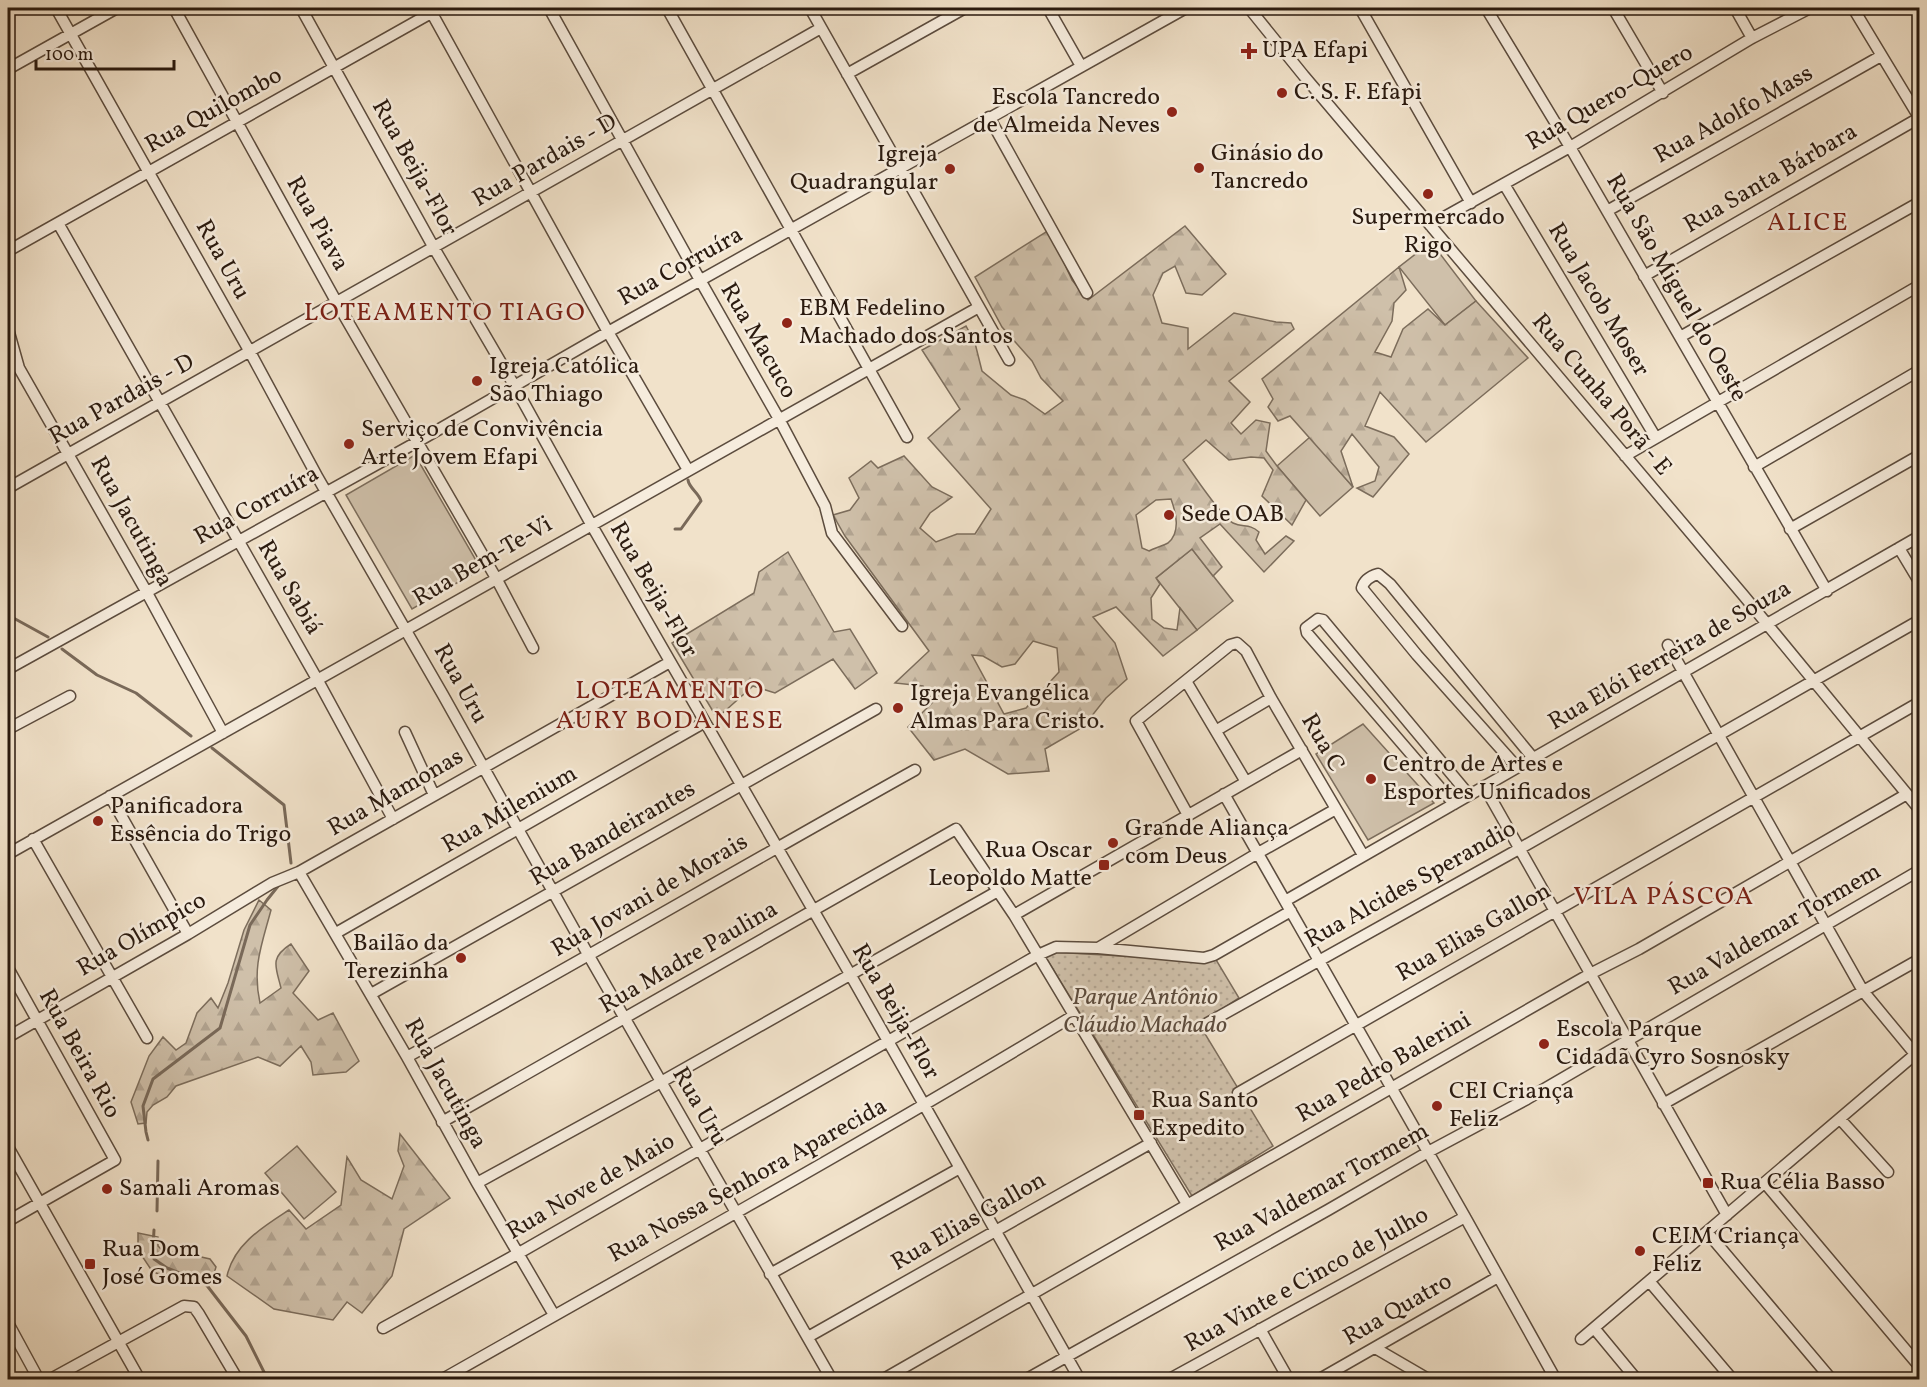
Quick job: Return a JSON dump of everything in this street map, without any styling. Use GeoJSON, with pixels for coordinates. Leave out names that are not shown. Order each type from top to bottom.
{"type":"FeatureCollection","features":[{"type":"Feature","properties":{"kind":"street","name":"Rua Uru"},"geometry":{"type":"LineString","coordinates":[[56,8],[517,830],[832,1380]]}},
{"type":"Feature","properties":{"kind":"street"},"geometry":{"type":"LineString","coordinates":[[8,69],[117,8]]}},
{"type":"Feature","properties":{"kind":"street","name":"Rua Piava"},"geometry":{"type":"LineString","coordinates":[[174,8],[337,303],[496,578],[533,648]]}},
{"type":"Feature","properties":{"kind":"street","name":"Rua Beija-Flor"},"geometry":{"type":"LineString","coordinates":[[301,8],[434,248],[1080,1380]]}},
{"type":"Feature","properties":{"kind":"street","name":"Rua Macuco"},"geometry":{"type":"LineString","coordinates":[[549,8],[825,506],[832,533],[902,626]]}},
{"type":"Feature","properties":{"kind":"street"},"geometry":{"type":"LineString","coordinates":[[667,8],[907,437]]}},
{"type":"Feature","properties":{"kind":"street"},"geometry":{"type":"LineString","coordinates":[[811,8],[1009,360]]}},
{"type":"Feature","properties":{"kind":"street"},"geometry":{"type":"LineString","coordinates":[[847,74],[965,8]]}},
{"type":"Feature","properties":{"kind":"street"},"geometry":{"type":"LineString","coordinates":[[1048,8],[1081,66]]}},
{"type":"Feature","properties":{"kind":"street","name":"Rua Corruíra"},"geometry":{"type":"LineString","coordinates":[[8,669],[417,442],[988,117],[1186,8]]}},
{"type":"Feature","properties":{"kind":"street","name":"Rua Cunha Porã - E"},"geometry":{"type":"LineString","coordinates":[[1249,8],[1920,810]]}},
{"type":"Feature","properties":{"kind":"street"},"geometry":{"type":"LineString","coordinates":[[1360,8],[1471,203]]}},
{"type":"Feature","properties":{"kind":"street","name":"Rua São Miguel do Oeste"},"geometry":{"type":"LineString","coordinates":[[1486,8],[1570,147],[1827,591]]}},
{"type":"Feature","properties":{"kind":"street"},"geometry":{"type":"LineString","coordinates":[[1612,8],[1663,93]]}},
{"type":"Feature","properties":{"kind":"street"},"geometry":{"type":"LineString","coordinates":[[1735,8],[1752,38]]}},
{"type":"Feature","properties":{"kind":"street","name":"Rua Quero-Quero"},"geometry":{"type":"LineString","coordinates":[[1430,225],[1663,93],[1752,38],[1810,8]]}},
{"type":"Feature","properties":{"kind":"street"},"geometry":{"type":"LineString","coordinates":[[1852,8],[1919,118]]}},
{"type":"Feature","properties":{"kind":"street"},"geometry":{"type":"LineString","coordinates":[[434,9],[531,193],[688,470]]}},
{"type":"Feature","properties":{"kind":"street","name":"Rua Quilombo"},"geometry":{"type":"LineString","coordinates":[[8,251],[434,9]]}},
{"type":"Feature","properties":{"kind":"street","name":"Rua Pardais - D"},"geometry":{"type":"LineString","coordinates":[[8,487],[821,28]]}},
{"type":"Feature","properties":{"kind":"street","name":"Rua Adolfo Mass"},"geometry":{"type":"LineString","coordinates":[[1607,211],[1881,56]]}},
{"type":"Feature","properties":{"kind":"street"},"geometry":{"type":"LineString","coordinates":[[988,117],[1087,292]]}},
{"type":"Feature","properties":{"kind":"street","name":"Rua Santa Bárbara"},"geometry":{"type":"LineString","coordinates":[[1644,276],[1919,118]]}},
{"type":"Feature","properties":{"kind":"street","name":"Rua Jacob Moser"},"geometry":{"type":"LineString","coordinates":[[1504,184],[1656,438]]}},
{"type":"Feature","properties":{"kind":"street"},"geometry":{"type":"LineString","coordinates":[[1680,337],[1920,202]]}},
{"type":"Feature","properties":{"kind":"street","name":"Rua Sabiá"},"geometry":{"type":"LineString","coordinates":[[58,223],[317,679],[393,819]]}},
{"type":"Feature","properties":{"kind":"street"},"geometry":{"type":"LineString","coordinates":[[1625,456],[1920,285]]}},
{"type":"Feature","properties":{"kind":"street","name":"Rua Bem-Te-Vi"},"geometry":{"type":"LineString","coordinates":[[8,854],[979,306]]}},
{"type":"Feature","properties":{"kind":"street","name":"Rua Jacutinga"},"geometry":{"type":"LineString","coordinates":[[8,329],[20,368],[223,733]]}},
{"type":"Feature","properties":{"kind":"street"},"geometry":{"type":"LineString","coordinates":[[1754,467],[1920,370]]}},
{"type":"Feature","properties":{"kind":"street"},"geometry":{"type":"LineString","coordinates":[[1790,529],[1920,454]]}},
{"type":"Feature","properties":{"kind":"street","name":"Rua Elói Ferreira de Souza"},"geometry":{"type":"LineString","coordinates":[[1098,948],[1204,958],[1214,955],[1363,855],[1920,536]]}},
{"type":"Feature","properties":{"kind":"street"},"geometry":{"type":"LineString","coordinates":[[1899,548],[1920,583]]}},
{"type":"Feature","properties":{"kind":"street"},"geometry":{"type":"LineString","coordinates":[[1517,767],[1417,655],[1362,588],[1363,582],[1378,574],[1390,584],[1533,758]]}},
{"type":"Feature","properties":{"kind":"street"},"geometry":{"type":"LineString","coordinates":[[1454,804],[1307,633],[1306,628],[1312,622],[1318,619],[1323,620],[1469,795]]}},
{"type":"Feature","properties":{"kind":"street","name":"Rua Alcides Sperandio"},"geometry":{"type":"LineString","coordinates":[[1204,1024],[1519,849],[1920,620]]}},
{"type":"Feature","properties":{"kind":"street","name":"Rua C"},"geometry":{"type":"LineString","coordinates":[[1186,681],[1230,645],[1237,643],[1246,651],[1363,855]]}},
{"type":"Feature","properties":{"kind":"street"},"geometry":{"type":"LineString","coordinates":[[1581,1339],[1840,1119],[1918,1056],[1863,991],[1668,645]]}},
{"type":"Feature","properties":{"kind":"street","name":"Rua Mamonas"},"geometry":{"type":"LineString","coordinates":[[299,872],[670,663]]}},
{"type":"Feature","properties":{"kind":"street"},"geometry":{"type":"LineString","coordinates":[[1188,815],[1136,721],[1186,681],[1246,782]]}},
{"type":"Feature","properties":{"kind":"street"},"geometry":{"type":"LineString","coordinates":[[8,729],[70,696]]}},
{"type":"Feature","properties":{"kind":"street"},"geometry":{"type":"LineString","coordinates":[[1217,730],[1271,698]]}},
{"type":"Feature","properties":{"kind":"street","name":"Rua Elias Gallon"},"geometry":{"type":"LineString","coordinates":[[1238,1093],[1920,702]]}},
{"type":"Feature","properties":{"kind":"street","name":"Rua Bandeirantes"},"geometry":{"type":"LineString","coordinates":[[370,994],[876,709]]}},
{"type":"Feature","properties":{"kind":"street","name":"Rua Milenium"},"geometry":{"type":"LineString","coordinates":[[336,933],[705,722]]}},
{"type":"Feature","properties":{"kind":"street"},"geometry":{"type":"LineString","coordinates":[[405,732],[434,795]]}},
{"type":"Feature","properties":{"kind":"street"},"geometry":{"type":"LineString","coordinates":[[1014,915],[1302,750]]}},
{"type":"Feature","properties":{"kind":"street","name":"Rua Jovani de Morais"},"geometry":{"type":"LineString","coordinates":[[407,1058],[915,770]]}},
{"type":"Feature","properties":{"kind":"street"},"geometry":{"type":"LineString","coordinates":[[1484,786],[1726,1215]]}},
{"type":"Feature","properties":{"kind":"street"},"geometry":{"type":"LineString","coordinates":[[1224,794],[1556,1380]]}},
{"type":"Feature","properties":{"kind":"street","name":"Rua Pedro Balerini"},"geometry":{"type":"LineString","coordinates":[[882,1380],[1907,794]]}},
{"type":"Feature","properties":{"kind":"street"},"geometry":{"type":"LineString","coordinates":[[110,796],[188,934]]}},
{"type":"Feature","properties":{"kind":"street"},"geometry":{"type":"LineString","coordinates":[[1098,948],[1335,809]]}},
{"type":"Feature","properties":{"kind":"street","name":"Rua Madre Paulina"},"geometry":{"type":"LineString","coordinates":[[442,1122],[956,829],[998,891]]}},
{"type":"Feature","properties":{"kind":"street"},"geometry":{"type":"LineString","coordinates":[[33,839],[147,1038]]}},
{"type":"Feature","properties":{"kind":"street","name":"Rua Valdemar Tormem"},"geometry":{"type":"LineString","coordinates":[[1025,1380],[1428,1152],[1527,1099],[1920,870]]}},
{"type":"Feature","properties":{"kind":"street","name":"Rua Jacutinga"},"geometry":{"type":"LineString","coordinates":[[299,872],[555,1315]]}},
{"type":"Feature","properties":{"kind":"street","name":"Rua Olímpico"},"geometry":{"type":"LineString","coordinates":[[8,1036],[188,934],[272,883],[299,872]]}},
{"type":"Feature","properties":{"kind":"street"},"geometry":{"type":"LineString","coordinates":[[477,1183],[661,1082],[998,891],[1187,1204]]}},
{"type":"Feature","properties":{"kind":"street","name":"Rua Nove de Maio"},"geometry":{"type":"LineString","coordinates":[[383,1328],[519,1253],[1038,954],[1056,947],[1098,948]]}},
{"type":"Feature","properties":{"kind":"street"},"geometry":{"type":"LineString","coordinates":[[1663,1104],[1920,959]]}},
{"type":"Feature","properties":{"kind":"street","name":"Rua Beira Rio"},"geometry":{"type":"LineString","coordinates":[[8,968],[115,1160],[39,1203]]}},
{"type":"Feature","properties":{"kind":"street","name":"Rua Nossa Senhora Aparecida"},"geometry":{"type":"LineString","coordinates":[[441,1380],[924,1106],[1073,1016]]}},
{"type":"Feature","properties":{"kind":"street"},"geometry":{"type":"LineString","coordinates":[[1840,1119],[1888,1172]]}},
{"type":"Feature","properties":{"kind":"street","name":"Rua Elias Gallon"},"geometry":{"type":"LineString","coordinates":[[808,1337],[1151,1143]]}},
{"type":"Feature","properties":{"kind":"street"},"geometry":{"type":"LineString","coordinates":[[8,1147],[140,1380]]}},
{"type":"Feature","properties":{"kind":"street"},"geometry":{"type":"LineString","coordinates":[[770,1274],[960,1168]]}},
{"type":"Feature","properties":{"kind":"street"},"geometry":{"type":"LineString","coordinates":[[1764,1183],[1920,1367]]}},
{"type":"Feature","properties":{"kind":"street"},"geometry":{"type":"LineString","coordinates":[[8,1221],[39,1203]]}},
{"type":"Feature","properties":{"kind":"street","name":"Rua Vinte e Cinco de Julho"},"geometry":{"type":"LineString","coordinates":[[1168,1380],[1465,1216]]}},
{"type":"Feature","properties":{"kind":"street"},"geometry":{"type":"LineString","coordinates":[[1707,1232],[1832,1380]]}},
{"type":"Feature","properties":{"kind":"street","name":"Rua Quatro"},"geometry":{"type":"LineString","coordinates":[[1318,1380],[1498,1277]]}},
{"type":"Feature","properties":{"kind":"street"},"geometry":{"type":"LineString","coordinates":[[1649,1281],[1733,1380]]}},
{"type":"Feature","properties":{"kind":"street"},"geometry":{"type":"LineString","coordinates":[[49,1380],[184,1306],[194,1307],[200,1314],[237,1380]]}},
{"type":"Feature","properties":{"kind":"street"},"geometry":{"type":"LineString","coordinates":[[8,1323],[39,1380]]}},
{"type":"Feature","properties":{"kind":"street"},"geometry":{"type":"LineString","coordinates":[[1594,1328],[1637,1380]]}},
{"type":"Feature","properties":{"kind":"street"},"geometry":{"type":"LineString","coordinates":[[1260,1329],[1289,1380]]}},
{"type":"Feature","properties":{"kind":"street"},"geometry":{"type":"LineString","coordinates":[[1376,1348],[1431,1380]]}},
{"type":"Feature","properties":{"kind":"green space"},"geometry":{"type":"Polygon","coordinates":[[[1185,226],[1226,274],[1202,295],[1186,293],[1175,266],[1163,273],[1153,295],[1162,323],[1188,328],[1188,349],[1234,313],[1291,323],[1294,329],[1229,381],[1250,402],[1231,423],[1241,434],[1256,420],[1270,423],[1266,451],[1306,500],[1292,525],[1262,496],[1273,470],[1264,458],[1229,460],[1206,440],[1183,460],[1214,504],[1228,519],[1259,532],[1256,540],[1265,554],[1286,536],[1294,541],[1264,572],[1220,524],[1200,538],[1222,567],[1213,576],[1192,549],[1156,578],[1160,584],[1151,598],[1152,619],[1164,628],[1177,630],[1180,608],[1197,630],[1163,656],[1116,607],[1093,617],[1115,643],[1127,679],[1106,698],[1083,727],[1045,749],[1049,771],[1008,774],[965,749],[934,760],[908,727],[933,702],[923,686],[895,683],[929,651],[845,536],[833,515],[850,510],[859,498],[849,478],[871,461],[878,468],[904,456],[932,487],[952,497],[930,513],[920,528],[936,542],[957,534],[975,534],[991,509],[928,438],[960,409],[922,350],[966,326],[975,343],[982,371],[1011,395],[1025,400],[1045,414],[1063,401],[1041,378],[1032,361],[1002,327],[975,277],[1049,230],[1072,280],[1088,300],[1185,226]],[[1171,499],[1156,500],[1136,515],[1142,548],[1149,551],[1172,539],[1176,522],[1171,499]],[[1033,641],[1015,664],[1002,667],[983,656],[972,655],[1004,714],[1026,708],[1059,672],[1057,648],[1033,641]]]}},
{"type":"Feature","properties":{"kind":"green space"},"geometry":{"type":"Polygon","coordinates":[[[1431,242],[1476,301],[1445,325],[1399,267],[1431,242]]]}},
{"type":"Feature","properties":{"kind":"green space"},"geometry":{"type":"Polygon","coordinates":[[[1399,267],[1406,290],[1394,303],[1392,321],[1375,352],[1391,357],[1403,329],[1428,309],[1445,325],[1476,301],[1528,358],[1426,442],[1380,392],[1365,426],[1394,437],[1409,454],[1373,497],[1357,488],[1375,481],[1379,467],[1352,434],[1341,451],[1353,487],[1290,416],[1278,421],[1268,407],[1273,399],[1262,379],[1399,267]]]}},
{"type":"Feature","properties":{"kind":"green space"},"geometry":{"type":"Polygon","coordinates":[[[1310,437],[1353,487],[1320,516],[1277,466],[1310,437]]]}},
{"type":"Feature","properties":{"kind":"green space"},"geometry":{"type":"Polygon","coordinates":[[[415,455],[481,569],[412,609],[346,495],[415,455]]]}},
{"type":"Feature","properties":{"kind":"green space"},"geometry":{"type":"Polygon","coordinates":[[[1192,549],[1233,601],[1197,630],[1156,578],[1192,549]]]}},
{"type":"Feature","properties":{"kind":"green space"},"geometry":{"type":"Polygon","coordinates":[[[788,552],[834,632],[850,629],[877,673],[855,689],[833,659],[775,693],[753,686],[717,718],[672,643],[754,593],[759,572],[788,552]]]}},
{"type":"Feature","properties":{"kind":"green space","name":"Centro de Artes e Esportes Unificados"},"geometry":{"type":"Polygon","coordinates":[[[1363,724],[1434,803],[1368,840],[1316,754],[1363,724]]]}},
{"type":"Feature","properties":{"kind":"green space"},"geometry":{"type":"Polygon","coordinates":[[[259,900],[271,910],[261,945],[258,967],[260,1003],[281,988],[276,963],[279,954],[291,944],[309,971],[293,993],[318,1020],[333,1013],[359,1061],[346,1072],[313,1075],[311,1062],[301,1046],[280,1066],[258,1057],[176,1086],[167,1097],[153,1105],[147,1112],[146,1123],[138,1124],[131,1102],[149,1056],[163,1037],[176,1050],[186,1043],[197,1013],[211,998],[218,1008],[244,930],[259,900]]]}},
{"type":"Feature","properties":{"kind":"green space","name":"Parque Antônio Cláudio Machado"},"geometry":{"type":"Polygon","coordinates":[[[1051,952],[1210,961],[1215,958],[1239,998],[1199,1024],[1273,1146],[1192,1196],[1045,956],[1051,952]]]}},
{"type":"Feature","properties":{"kind":"green space"},"geometry":{"type":"Polygon","coordinates":[[[400,1134],[450,1198],[404,1229],[392,1276],[362,1313],[347,1302],[333,1320],[274,1309],[227,1276],[236,1255],[251,1237],[289,1210],[306,1229],[341,1205],[347,1157],[361,1180],[392,1199],[404,1166],[398,1151],[400,1134]]]}},
{"type":"Feature","properties":{"kind":"green space"},"geometry":{"type":"Polygon","coordinates":[[[297,1146],[336,1192],[304,1219],[265,1173],[297,1146]]]}},
{"type":"Feature","properties":{"kind":"green space"},"geometry":{"type":"Polygon","coordinates":[[[138,1233],[158,1237],[158,1246],[165,1253],[179,1252],[210,1259],[216,1267],[213,1277],[191,1284],[170,1280],[152,1271],[138,1250],[138,1233]]]}},
{"type":"Feature","properties":{"kind":"waterway"},"geometry":{"type":"LineString","coordinates":[[675,529],[681,529],[701,501],[688,480]]}},
{"type":"Feature","properties":{"kind":"waterway"},"geometry":{"type":"LineString","coordinates":[[8,615],[48,637]]}},
{"type":"Feature","properties":{"kind":"waterway"},"geometry":{"type":"LineString","coordinates":[[62,649],[97,675],[136,693],[191,736]]}},
{"type":"Feature","properties":{"kind":"waterway"},"geometry":{"type":"LineString","coordinates":[[212,748],[284,805],[291,863]]}},
{"type":"Feature","properties":{"kind":"waterway"},"geometry":{"type":"LineString","coordinates":[[148,1140],[143,1106],[153,1079],[220,1028],[250,925],[279,885]]}},
{"type":"Feature","properties":{"kind":"waterway"},"geometry":{"type":"LineString","coordinates":[[157,1211],[158,1161]]}},
{"type":"Feature","properties":{"kind":"waterway"},"geometry":{"type":"LineString","coordinates":[[154,1230],[154,1259],[167,1268],[205,1283],[246,1336],[268,1380]]}},
{"type":"Feature","properties":{"kind":"place","name":"UPA Efapi"},"geometry":{"type":"Point","coordinates":[1249,51]}},
{"type":"Feature","properties":{"kind":"place","name":"C. S. F. Efapi"},"geometry":{"type":"Point","coordinates":[1282,93]}},
{"type":"Feature","properties":{"kind":"place","name":"Escola Tancredo de Almeida Neves"},"geometry":{"type":"Point","coordinates":[1172,112]}},
{"type":"Feature","properties":{"kind":"place","name":"Ginásio do Tancredo"},"geometry":{"type":"Point","coordinates":[1199,168]}},
{"type":"Feature","properties":{"kind":"place","name":"Igreja Quadrangular"},"geometry":{"type":"Point","coordinates":[950,169]}},
{"type":"Feature","properties":{"kind":"place","name":"Supermercado Rigo"},"geometry":{"type":"Point","coordinates":[1428,194]}},
{"type":"Feature","properties":{"kind":"place","name":"EBM Fedelino Machado dos Santos"},"geometry":{"type":"Point","coordinates":[787,323]}},
{"type":"Feature","properties":{"kind":"place","name":"Igreja Católica São Thiago"},"geometry":{"type":"Point","coordinates":[477,381]}},
{"type":"Feature","properties":{"kind":"place","name":"Serviço de Convivência Arte Jovem Efapi"},"geometry":{"type":"Point","coordinates":[349,444]}},
{"type":"Feature","properties":{"kind":"place","name":"Sede OAB"},"geometry":{"type":"Point","coordinates":[1169,515]}},
{"type":"Feature","properties":{"kind":"place","name":"Igreja Evangélica Almas Para Cristo."},"geometry":{"type":"Point","coordinates":[898,708]}},
{"type":"Feature","properties":{"kind":"place","name":"Centro de Artes e Esportes Unificados"},"geometry":{"type":"Point","coordinates":[1371,779]}},
{"type":"Feature","properties":{"kind":"place","name":"Panificadora Essência do Trigo"},"geometry":{"type":"Point","coordinates":[98,821]}},
{"type":"Feature","properties":{"kind":"place","name":"Grande Aliança com Deus"},"geometry":{"type":"Point","coordinates":[1113,843]}},
{"type":"Feature","properties":{"kind":"place","name":"Rua Oscar Leopoldo Matte"},"geometry":{"type":"Point","coordinates":[1104,865]}},
{"type":"Feature","properties":{"kind":"place","name":"Bailão da Terezinha"},"geometry":{"type":"Point","coordinates":[461,958]}},
{"type":"Feature","properties":{"kind":"place","name":"Escola Parque Cidadã Cyro Sosnosky"},"geometry":{"type":"Point","coordinates":[1544,1044]}},
{"type":"Feature","properties":{"kind":"place","name":"CEI Criança Feliz"},"geometry":{"type":"Point","coordinates":[1437,1106]}},
{"type":"Feature","properties":{"kind":"place","name":"Rua Santo Expedito"},"geometry":{"type":"Point","coordinates":[1139,1115]}},
{"type":"Feature","properties":{"kind":"place","name":"Rua Célia Basso"},"geometry":{"type":"Point","coordinates":[1708,1183]}},
{"type":"Feature","properties":{"kind":"place","name":"Samali Aromas"},"geometry":{"type":"Point","coordinates":[107,1189]}},
{"type":"Feature","properties":{"kind":"place","name":"CEIM Criança Feliz"},"geometry":{"type":"Point","coordinates":[1640,1251]}},
{"type":"Feature","properties":{"kind":"place","name":"Rua Dom José Gomes"},"geometry":{"type":"Point","coordinates":[90,1264]}},
{"type":"Feature","properties":{"kind":"district","name":"ALICE"},"geometry":{"type":"Point","coordinates":[1808,223]}},
{"type":"Feature","properties":{"kind":"district","name":"LOTEAMENTO TIAGO"},"geometry":{"type":"Point","coordinates":[445,313]}},
{"type":"Feature","properties":{"kind":"district","name":"LOTEAMENTO AURY BODANESE"},"geometry":{"type":"Point","coordinates":[670,706]}},
{"type":"Feature","properties":{"kind":"district","name":"VILA PÁSCOA"},"geometry":{"type":"Point","coordinates":[1664,897]}}]}
